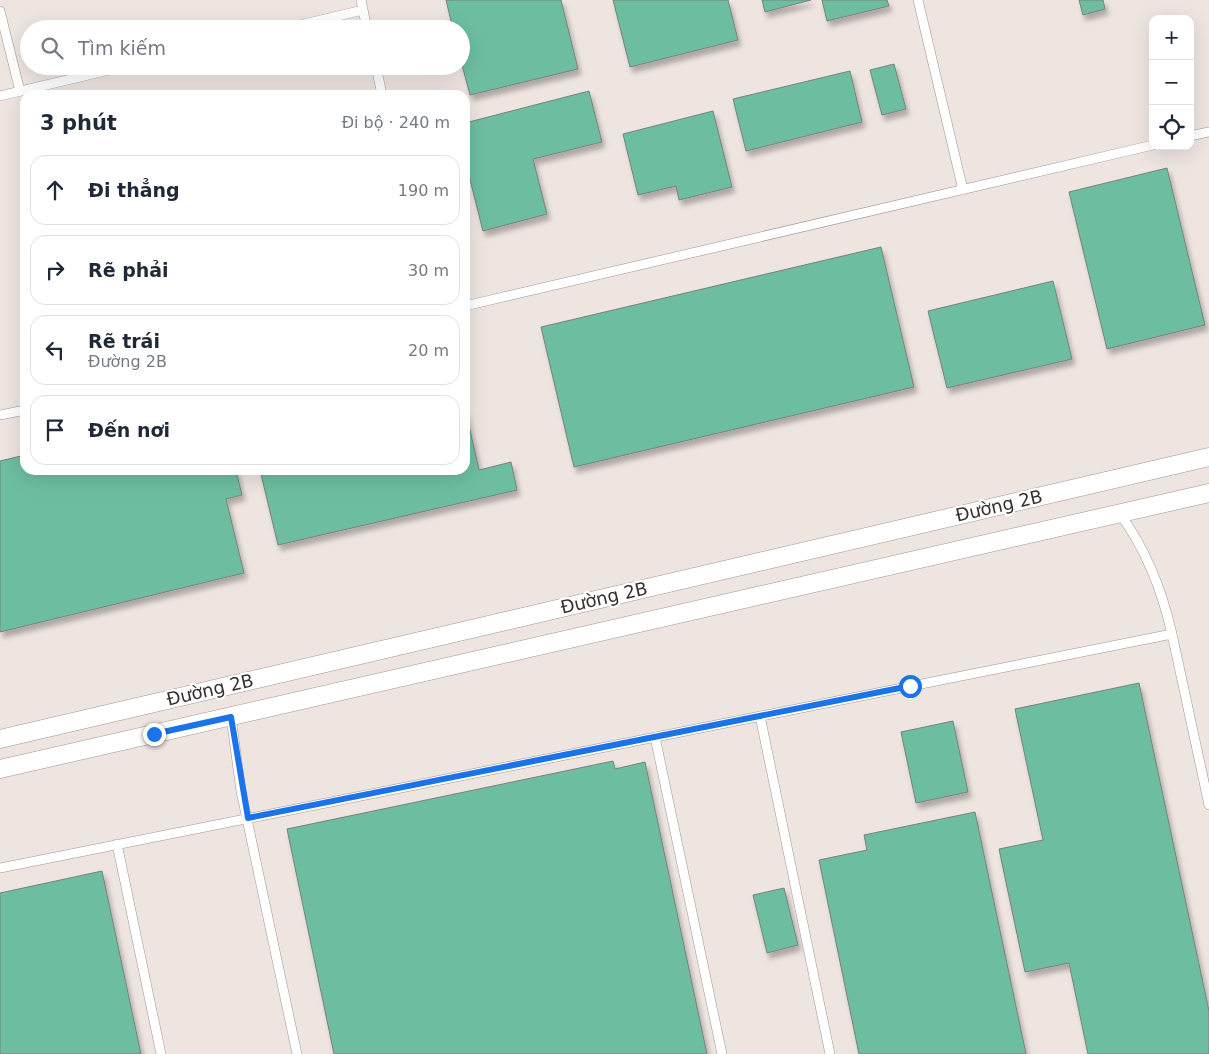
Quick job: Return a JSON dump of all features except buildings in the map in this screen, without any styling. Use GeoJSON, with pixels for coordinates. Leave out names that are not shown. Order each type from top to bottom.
{"type":"FeatureCollection","features":[{"type":"Feature","properties":{"kind":"street","name":"Đường 2B"},"geometry":{"type":"LineString","coordinates":[[0,740],[1209,457]]}},
{"type":"Feature","properties":{"kind":"street","name":"Đường 2B"},"geometry":{"type":"LineString","coordinates":[[0,769],[1209,493]]}},
{"type":"Feature","properties":{"kind":"lane"},"geometry":{"type":"LineString","coordinates":[[361,0],[365,20]]}},
{"type":"Feature","properties":{"kind":"lane"},"geometry":{"type":"LineString","coordinates":[[918,0],[963,190]]}},
{"type":"Feature","properties":{"kind":"lane"},"geometry":{"type":"LineString","coordinates":[[321,20],[363,10]]}},
{"type":"Feature","properties":{"kind":"lane"},"geometry":{"type":"LineString","coordinates":[[0,11],[20,92],[0,96]]}},
{"type":"Feature","properties":{"kind":"lane"},"geometry":{"type":"LineString","coordinates":[[28,90],[89,75]]}},
{"type":"Feature","properties":{"kind":"lane"},"geometry":{"type":"LineString","coordinates":[[378,75],[381,90]]}},
{"type":"Feature","properties":{"kind":"lane"},"geometry":{"type":"LineString","coordinates":[[1194,135],[1209,132]]}},
{"type":"Feature","properties":{"kind":"lane"},"geometry":{"type":"LineString","coordinates":[[470,305],[1149,146]]}},
{"type":"Feature","properties":{"kind":"lane"},"geometry":{"type":"LineString","coordinates":[[0,415],[20,411]]}},
{"type":"Feature","properties":{"kind":"lane"},"geometry":{"type":"LineString","coordinates":[[1120,514],[1135,536],[1158,583],[1172,634],[1209,805]]}},
{"type":"Feature","properties":{"kind":"lane"},"geometry":{"type":"LineString","coordinates":[[0,868],[1172,634]]}},
{"type":"Feature","properties":{"kind":"lane"},"geometry":{"type":"LineString","coordinates":[[760,716],[830,1054]]}},
{"type":"Feature","properties":{"kind":"lane"},"geometry":{"type":"LineString","coordinates":[[231,717],[248,818],[297,1054]]}},
{"type":"Feature","properties":{"kind":"lane"},"geometry":{"type":"LineString","coordinates":[[655,737],[722,1054]]}},
{"type":"Feature","properties":{"kind":"lane"},"geometry":{"type":"LineString","coordinates":[[117,844],[160,1054]]}},
{"type":"Feature","properties":{"kind":"route"},"geometry":{"type":"LineString","coordinates":[[154,734],[231,717],[241,791],[248,818],[910,686]]}}]}
